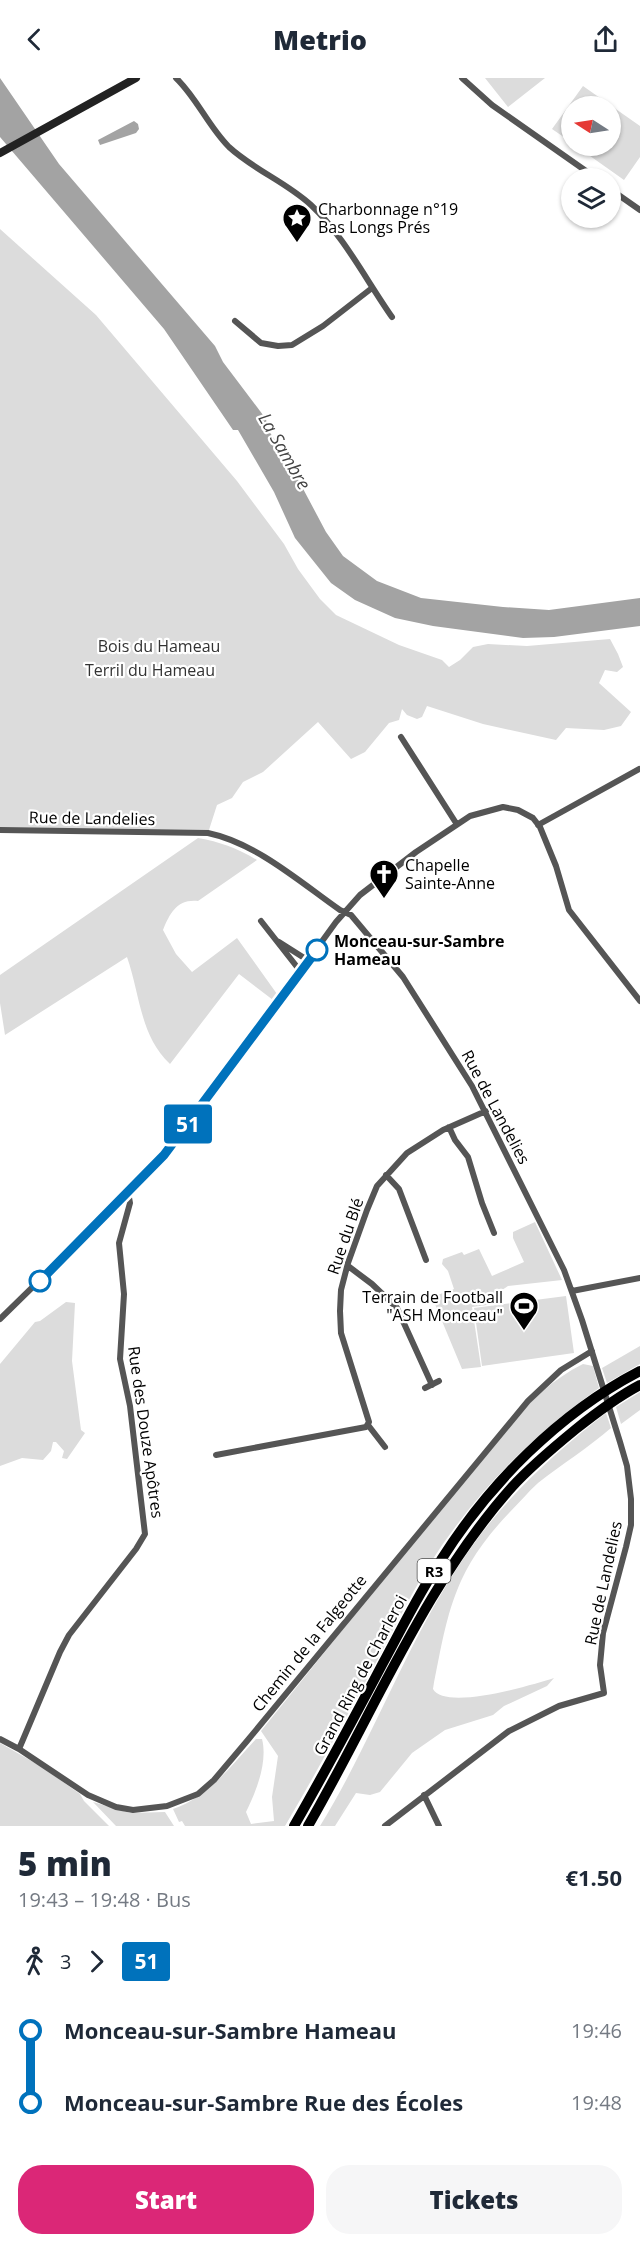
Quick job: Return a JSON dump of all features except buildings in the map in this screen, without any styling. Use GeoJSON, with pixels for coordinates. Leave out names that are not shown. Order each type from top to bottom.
{"type":"FeatureCollection","features":[{"type":"Feature","properties":{"kind":"highway","name":"Grand Ring de Charleroi"},"geometry":{"type":"LineString","coordinates":[[294,1826],[413,1608],[441,1560],[471,1516],[504,1478],[543,1440],[585,1407],[640,1371]]}},
{"type":"Feature","properties":{"kind":"highway","name":"Grand Ring de Charleroi"},"geometry":{"type":"LineString","coordinates":[[308,1826],[351,1751],[424,1612],[451,1567],[482,1524],[513,1486],[553,1448],[592,1416],[640,1385]]}},
{"type":"Feature","properties":{"kind":"street"},"geometry":{"type":"LineString","coordinates":[[0,153],[136,78]]}},
{"type":"Feature","properties":{"kind":"street"},"geometry":{"type":"LineString","coordinates":[[176,78],[187,89],[227,145],[254,167],[303,198],[322,216],[392,317]]}},
{"type":"Feature","properties":{"kind":"street"},"geometry":{"type":"LineString","coordinates":[[185,78],[187,89]]}},
{"type":"Feature","properties":{"kind":"street"},"geometry":{"type":"LineString","coordinates":[[462,78],[492,105],[582,168]]}},
{"type":"Feature","properties":{"kind":"street"},"geometry":{"type":"LineString","coordinates":[[621,197],[640,210]]}},
{"type":"Feature","properties":{"kind":"street"},"geometry":{"type":"LineString","coordinates":[[235,321],[261,343],[278,346],[292,345],[323,326],[372,288]]}},
{"type":"Feature","properties":{"kind":"street"},"geometry":{"type":"LineString","coordinates":[[401,737],[456,823]]}},
{"type":"Feature","properties":{"kind":"street"},"geometry":{"type":"LineString","coordinates":[[538,825],[639,769]]}},
{"type":"Feature","properties":{"kind":"street"},"geometry":{"type":"LineString","coordinates":[[0,1319],[128,1192],[186,1127],[345,912],[368,888],[456,823],[481,812],[503,807],[527,814],[538,825],[556,866],[567,906],[640,1001]]}},
{"type":"Feature","properties":{"kind":"street","name":"Rue de Landelies"},"geometry":{"type":"LineString","coordinates":[[0,830],[208,833],[222,836],[245,846],[351,915],[403,977],[486,1111],[572,1291],[617,1428],[628,1474],[632,1511],[626,1547],[602,1641],[600,1665],[604,1693],[559,1706],[527,1720],[492,1742],[424,1795]]}},
{"type":"Feature","properties":{"kind":"street"},"geometry":{"type":"LineString","coordinates":[[261,921],[301,972]]}},
{"type":"Feature","properties":{"kind":"street"},"geometry":{"type":"LineString","coordinates":[[275,939],[309,961]]}},
{"type":"Feature","properties":{"kind":"street","name":"Rue du Blé"},"geometry":{"type":"LineString","coordinates":[[385,1447],[368,1425],[369,1422],[341,1333],[341,1290],[348,1266],[377,1186],[386,1175],[407,1153],[429,1137],[486,1111]]}},
{"type":"Feature","properties":{"kind":"street"},"geometry":{"type":"LineString","coordinates":[[449,1127],[455,1140],[468,1157],[494,1233]]}},
{"type":"Feature","properties":{"kind":"street"},"geometry":{"type":"LineString","coordinates":[[386,1175],[399,1189],[426,1260]]}},
{"type":"Feature","properties":{"kind":"street","name":"Rue des Douze Apôtres"},"geometry":{"type":"LineString","coordinates":[[19,1749],[69,1635],[136,1549],[145,1534],[130,1406],[120,1359],[124,1294],[119,1243],[130,1203],[128,1192]]}},
{"type":"Feature","properties":{"kind":"street"},"geometry":{"type":"LineString","coordinates":[[348,1266],[372,1284],[397,1308],[432,1385]]}},
{"type":"Feature","properties":{"kind":"street"},"geometry":{"type":"LineString","coordinates":[[572,1291],[640,1278]]}},
{"type":"Feature","properties":{"kind":"street","name":"Chemin de la Falgeotte"},"geometry":{"type":"LineString","coordinates":[[0,1739],[88,1795],[116,1807],[133,1810],[150,1809],[177,1803],[198,1794],[214,1780],[528,1401],[561,1370],[592,1351]]}},
{"type":"Feature","properties":{"kind":"street"},"geometry":{"type":"LineString","coordinates":[[425,1388],[439,1381]]}},
{"type":"Feature","properties":{"kind":"street"},"geometry":{"type":"LineString","coordinates":[[216,1455],[368,1425]]}},
{"type":"Feature","properties":{"kind":"street"},"geometry":{"type":"LineString","coordinates":[[386,1826],[424,1795],[439,1826]]}},
{"type":"Feature","properties":{"kind":"green space"},"geometry":{"type":"Polygon","coordinates":[[[485,78],[545,78],[508,107],[485,78]]]}},
{"type":"Feature","properties":{"kind":"green space"},"geometry":{"type":"Polygon","coordinates":[[[583,86],[597,96],[576,96],[583,86]]]}},
{"type":"Feature","properties":{"kind":"green space"},"geometry":{"type":"Polygon","coordinates":[[[621,113],[640,126],[640,157],[624,180],[621,178],[621,168],[607,168],[590,156],[621,156],[621,113]]]}},
{"type":"Feature","properties":{"kind":"green space"},"geometry":{"type":"Polygon","coordinates":[[[561,117],[561,135],[552,129],[561,117]]]}},
{"type":"Feature","properties":{"kind":"green space","name":"Bois du Hameau"},"geometry":{"type":"Polygon","coordinates":[[[0,229],[96,315],[237,481],[284,544],[298,569],[320,599],[336,615],[399,645],[442,660],[449,667],[473,647],[488,644],[527,646],[610,639],[623,667],[617,672],[605,670],[599,683],[631,712],[621,726],[604,730],[566,728],[556,740],[483,724],[427,706],[422,717],[417,719],[407,715],[402,709],[399,720],[389,723],[365,752],[351,759],[318,722],[263,772],[243,782],[232,798],[217,805],[208,833],[0,830],[0,229]]]}},
{"type":"Feature","properties":{"kind":"green space"},"geometry":{"type":"Polygon","coordinates":[[[198,838],[228,846],[257,860],[198,901],[185,902],[175,908],[163,930],[176,954],[192,972],[237,938],[277,994],[273,1000],[239,974],[170,1064],[152,1041],[142,1014],[127,957],[5,1035],[0,1003],[0,975],[198,838]]]}},
{"type":"Feature","properties":{"kind":"green space"},"geometry":{"type":"Polygon","coordinates":[[[535,1222],[562,1280],[508,1286],[493,1296],[495,1304],[472,1307],[481,1367],[462,1369],[432,1297],[454,1289],[448,1271],[442,1264],[443,1259],[479,1249],[492,1276],[524,1262],[513,1238],[513,1232],[535,1222]]]}},
{"type":"Feature","properties":{"kind":"green space","name":"Terrain de Football \"ASH Monceau\""},"geometry":{"type":"Polygon","coordinates":[[[566,1296],[574,1353],[482,1366],[474,1308],[566,1296]]]}},
{"type":"Feature","properties":{"kind":"green space"},"geometry":{"type":"Polygon","coordinates":[[[66,1302],[75,1303],[72,1361],[81,1430],[85,1433],[67,1459],[62,1458],[64,1451],[56,1442],[53,1442],[51,1451],[43,1460],[22,1458],[0,1466],[0,1364],[35,1322],[40,1321],[66,1302]]]}},
{"type":"Feature","properties":{"kind":"green space"},"geometry":{"type":"Polygon","coordinates":[[[640,1346],[640,1364],[607,1383],[602,1368],[640,1346]]]}},
{"type":"Feature","properties":{"kind":"green space"},"geometry":{"type":"Polygon","coordinates":[[[583,1364],[593,1366],[599,1388],[558,1419],[502,1471],[442,1545],[414,1591],[285,1826],[185,1826],[182,1821],[179,1822],[173,1809],[186,1804],[208,1789],[256,1739],[262,1739],[262,1767],[246,1812],[251,1824],[274,1821],[272,1797],[278,1756],[261,1731],[515,1419],[546,1388],[583,1364]]]}},
{"type":"Feature","properties":{"kind":"green space"},"geometry":{"type":"Polygon","coordinates":[[[640,1392],[640,1410],[621,1424],[616,1407],[640,1392]]]}},
{"type":"Feature","properties":{"kind":"green space"},"geometry":{"type":"Polygon","coordinates":[[[606,1413],[611,1428],[534,1486],[490,1534],[464,1574],[443,1637],[433,1689],[441,1695],[454,1698],[471,1697],[554,1678],[547,1686],[504,1706],[493,1715],[445,1730],[412,1753],[380,1792],[370,1795],[356,1793],[335,1826],[320,1826],[359,1756],[430,1613],[473,1545],[502,1508],[535,1474],[606,1413]]]}},
{"type":"Feature","properties":{"kind":"green space"},"geometry":{"type":"Polygon","coordinates":[[[0,1743],[42,1767],[80,1794],[109,1826],[0,1826],[0,1743]]]}},
{"type":"Feature","properties":{"kind":"green space"},"geometry":{"type":"Polygon","coordinates":[[[93,1802],[130,1813],[165,1812],[174,1826],[116,1826],[93,1802]]]}},
{"type":"Feature","properties":{"kind":"shaded area","name":"La Sambre"},"geometry":{"type":"Polygon","coordinates":[[[0,78],[59,164],[215,346],[223,362],[266,419],[268,430],[283,451],[326,532],[343,556],[377,581],[421,598],[549,610],[640,598],[640,626],[554,637],[523,638],[433,626],[395,618],[355,600],[331,583],[295,538],[274,492],[238,430],[233,430],[164,329],[0,137],[0,78]]]}},
{"type":"Feature","properties":{"kind":"shaded area"},"geometry":{"type":"Polygon","coordinates":[[[134,121],[138,124],[139,129],[136,133],[100,145],[98,140],[134,121]]]}},
{"type":"Feature","properties":{"kind":"bus line","name":"51"},"geometry":{"type":"LineString","coordinates":[[40,1281],[164,1155],[317,950]]}},
{"type":"Feature","properties":{"kind":"place","name":"Charbonnage n°19 Bas Longs Prés"},"geometry":{"type":"Point","coordinates":[297,244]}},
{"type":"Feature","properties":{"kind":"place","name":"Chapelle Sainte-Anne"},"geometry":{"type":"Point","coordinates":[384,900]}},
{"type":"Feature","properties":{"kind":"place","name":"Monceau-sur-Sambre Hameau"},"geometry":{"type":"Point","coordinates":[317,950]}},
{"type":"Feature","properties":{"kind":"place","name":"Terrain de Football \"ASH Monceau\""},"geometry":{"type":"Point","coordinates":[524,1332]}},
{"type":"Feature","properties":{"kind":"park label","name":"Terril du Hameau"},"geometry":{"type":"Point","coordinates":[150,670]}}]}
